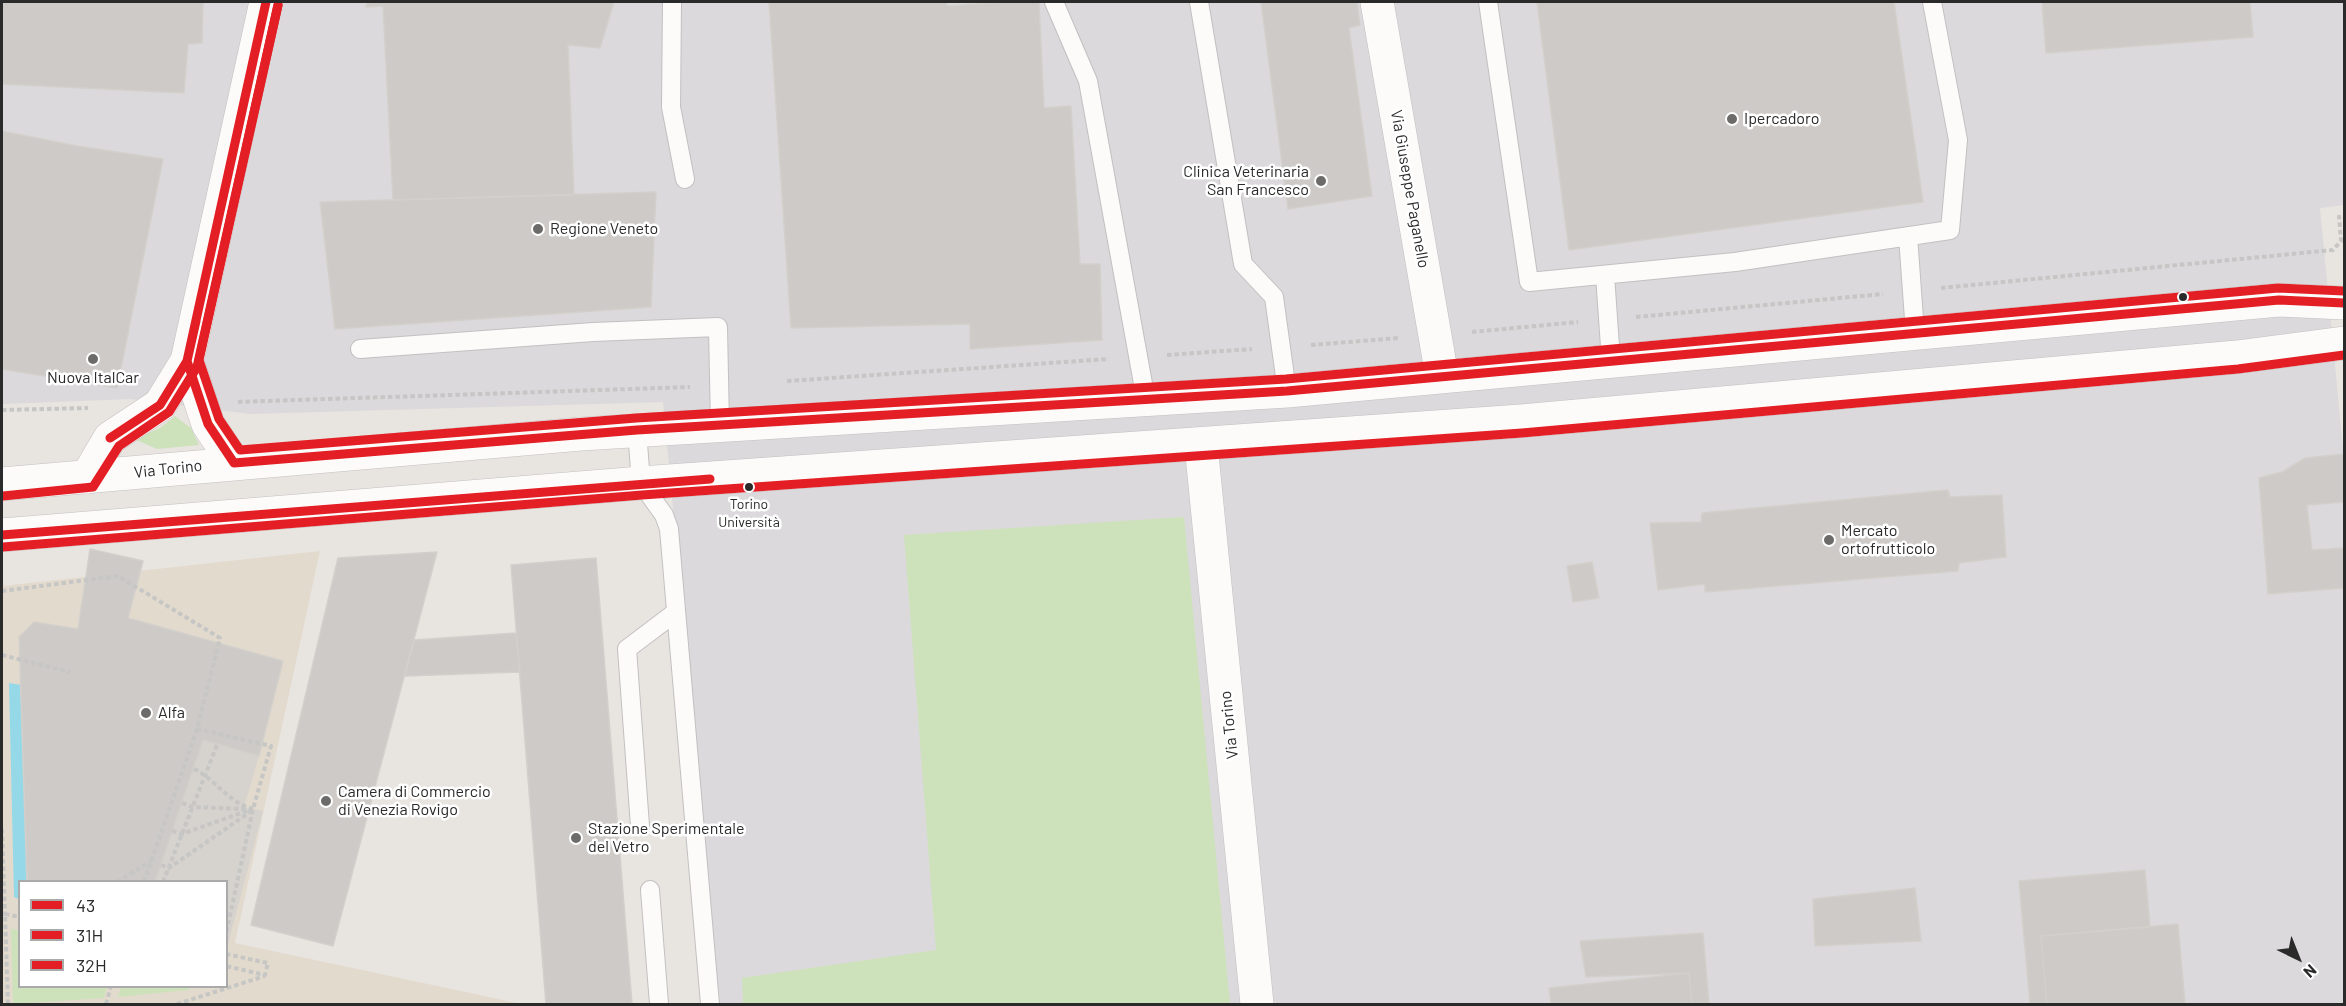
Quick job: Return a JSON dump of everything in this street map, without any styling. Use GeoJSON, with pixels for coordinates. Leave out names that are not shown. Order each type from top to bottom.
{"type":"FeatureCollection","features":[{"type":"Feature","properties":{"kind":"street"},"geometry":{"type":"LineString","coordinates":[[87,477],[110,438],[160,405],[187,361],[266,2]]}},
{"type":"Feature","properties":{"kind":"street","name":"Via Giuseppe Paganello"},"geometry":{"type":"LineString","coordinates":[[1377,2],[1442,376]]}},
{"type":"Feature","properties":{"kind":"street","name":"Via Torino"},"geometry":{"type":"LineString","coordinates":[[2,484],[637,430],[1287,391],[2279,300],[2344,303]]}},
{"type":"Feature","properties":{"kind":"street"},"geometry":{"type":"LineString","coordinates":[[2,535],[641,483],[1545,419],[2225,358],[2344,343]]}},
{"type":"Feature","properties":{"kind":"street"},"geometry":{"type":"LineString","coordinates":[[187,361],[208,424],[234,463]]}},
{"type":"Feature","properties":{"kind":"street","name":"Via Torino"},"geometry":{"type":"LineString","coordinates":[[1201,445],[1257,1005]]}},
{"type":"Feature","properties":{"kind":"lane"},"geometry":{"type":"LineString","coordinates":[[672,2],[671,107],[685,179]]}},
{"type":"Feature","properties":{"kind":"lane"},"geometry":{"type":"LineString","coordinates":[[1054,2],[1088,81],[1146,400]]}},
{"type":"Feature","properties":{"kind":"lane"},"geometry":{"type":"LineString","coordinates":[[1199,2],[1243,264],[1274,297],[1287,391]]}},
{"type":"Feature","properties":{"kind":"lane"},"geometry":{"type":"LineString","coordinates":[[1488,2],[1529,282],[1735,262],[1950,230],[1958,140],[1932,2]]}},
{"type":"Feature","properties":{"kind":"lane"},"geometry":{"type":"LineString","coordinates":[[1908,236],[1915,333]]}},
{"type":"Feature","properties":{"kind":"lane"},"geometry":{"type":"LineString","coordinates":[[1605,275],[1611,361]]}},
{"type":"Feature","properties":{"kind":"lane"},"geometry":{"type":"LineString","coordinates":[[360,349],[718,327],[720,426]]}},
{"type":"Feature","properties":{"kind":"lane"},"geometry":{"type":"LineString","coordinates":[[637,430],[641,483],[664,515],[669,530],[710,1005]]}},
{"type":"Feature","properties":{"kind":"lane"},"geometry":{"type":"LineString","coordinates":[[640,826],[627,649],[676,612]]}},
{"type":"Feature","properties":{"kind":"lane"},"geometry":{"type":"LineString","coordinates":[[650,890],[659,1005]]}},
{"type":"Feature","properties":{"kind":"path"},"geometry":{"type":"LineString","coordinates":[[2,410],[89,408]]}},
{"type":"Feature","properties":{"kind":"path"},"geometry":{"type":"LineString","coordinates":[[2,591],[118,576],[220,638],[197,729],[145,880]]}},
{"type":"Feature","properties":{"kind":"path"},"geometry":{"type":"LineString","coordinates":[[2,655],[70,672]]}},
{"type":"Feature","properties":{"kind":"path"},"geometry":{"type":"LineString","coordinates":[[197,729],[271,746],[253,809],[228,925]]}},
{"type":"Feature","properties":{"kind":"path"},"geometry":{"type":"LineString","coordinates":[[164,880],[217,745]]}},
{"type":"Feature","properties":{"kind":"path"},"geometry":{"type":"LineString","coordinates":[[194,769],[205,775],[243,807],[253,809]]}},
{"type":"Feature","properties":{"kind":"path"},"geometry":{"type":"LineString","coordinates":[[182,803],[192,807],[253,809]]}},
{"type":"Feature","properties":{"kind":"path"},"geometry":{"type":"LineString","coordinates":[[172,831],[182,834],[253,809]]}},
{"type":"Feature","properties":{"kind":"path"},"geometry":{"type":"LineString","coordinates":[[169,868],[253,809]]}},
{"type":"Feature","properties":{"kind":"path"},"geometry":{"type":"LineString","coordinates":[[2,829],[3,914],[8,1005]]}},
{"type":"Feature","properties":{"kind":"path"},"geometry":{"type":"LineString","coordinates":[[120,880],[152,860]]}},
{"type":"Feature","properties":{"kind":"path"},"geometry":{"type":"LineString","coordinates":[[161,865],[169,868]]}},
{"type":"Feature","properties":{"kind":"path"},"geometry":{"type":"LineString","coordinates":[[3,914],[18,917]]}},
{"type":"Feature","properties":{"kind":"path"},"geometry":{"type":"LineString","coordinates":[[228,954],[268,963],[265,975]]}},
{"type":"Feature","properties":{"kind":"path"},"geometry":{"type":"LineString","coordinates":[[228,966],[265,975]]}},
{"type":"Feature","properties":{"kind":"path"},"geometry":{"type":"LineString","coordinates":[[228,988],[265,975]]}},
{"type":"Feature","properties":{"kind":"path"},"geometry":{"type":"LineString","coordinates":[[106,1005],[111,988]]}},
{"type":"Feature","properties":{"kind":"path"},"geometry":{"type":"LineString","coordinates":[[177,1005],[227,988]]}},
{"type":"Feature","properties":{"kind":"shaded area"},"geometry":{"type":"Polygon","coordinates":[[[2,2],[2344,2],[2344,205],[2320,208],[2344,460],[2344,1004],[720,1004],[663,402],[250,414],[131,399],[2,404],[2,2]]]}},
{"type":"Feature","properties":{"kind":"shaded area"},"geometry":{"type":"Polygon","coordinates":[[[320,551],[235,943],[522,1004],[2,1004],[2,586],[320,551]]]}},
{"type":"Feature","properties":{"kind":"shaded area"},"geometry":{"type":"Polygon","coordinates":[[[203,740],[259,756],[244,807],[263,811],[228,944],[228,880],[155,880],[203,740]]]}},
{"type":"Feature","properties":{"kind":"green space"},"geometry":{"type":"Polygon","coordinates":[[[175,416],[191,428],[199,445],[157,449],[134,439],[160,428],[175,416]]]}},
{"type":"Feature","properties":{"kind":"green space"},"geometry":{"type":"Polygon","coordinates":[[[1184,517],[1230,1004],[743,1004],[742,978],[936,950],[904,535],[1184,517]]]}},
{"type":"Feature","properties":{"kind":"green space"},"geometry":{"type":"Polygon","coordinates":[[[11,928],[18,931],[18,988],[107,988],[104,998],[13,1004],[11,928]]]}},
{"type":"Feature","properties":{"kind":"green space"},"geometry":{"type":"Polygon","coordinates":[[[120,988],[190,988],[189,990],[118,997],[120,988]]]}},
{"type":"Feature","properties":{"kind":"water"},"geometry":{"type":"Polygon","coordinates":[[[9,683],[21,685],[60,880],[18,880],[18,899],[14,897],[9,683]]]}},
{"type":"Feature","properties":{"kind":"building"},"geometry":{"type":"Polygon","coordinates":[[[2,2],[203,2],[202,43],[188,44],[184,93],[2,84],[2,2]]]}},
{"type":"Feature","properties":{"kind":"building"},"geometry":{"type":"Polygon","coordinates":[[[367,2],[614,2],[600,48],[568,45],[574,195],[393,200],[383,6],[366,7],[367,2]]]}},
{"type":"Feature","properties":{"kind":"building"},"geometry":{"type":"Polygon","coordinates":[[[769,2],[947,2],[947,6],[1039,2],[1044,108],[1071,106],[1080,264],[1100,264],[1102,340],[970,349],[970,324],[791,328],[769,2]]]}},
{"type":"Feature","properties":{"kind":"building"},"geometry":{"type":"Polygon","coordinates":[[[1261,2],[1357,2],[1360,25],[1349,28],[1372,196],[1288,209],[1261,2]]]}},
{"type":"Feature","properties":{"kind":"building","name":"Ipercadoro"},"geometry":{"type":"Polygon","coordinates":[[[1537,2],[1894,2],[1923,202],[1569,250],[1537,2]]]}},
{"type":"Feature","properties":{"kind":"building"},"geometry":{"type":"Polygon","coordinates":[[[2042,2],[2250,2],[2253,37],[2046,53],[2042,2]]]}},
{"type":"Feature","properties":{"kind":"building"},"geometry":{"type":"Polygon","coordinates":[[[2,131],[77,146],[163,159],[117,388],[2,369],[2,131]]]}},
{"type":"Feature","properties":{"kind":"building"},"geometry":{"type":"Polygon","coordinates":[[[656,192],[651,307],[335,329],[320,202],[656,192]]]}},
{"type":"Feature","properties":{"kind":"building"},"geometry":{"type":"Polygon","coordinates":[[[2344,454],[2344,502],[2307,505],[2312,550],[2344,548],[2344,588],[2268,594],[2259,478],[2282,472],[2305,458],[2344,454]]]}},
{"type":"Feature","properties":{"kind":"building","name":"Mercato ortofrutticolo"},"geometry":{"type":"Polygon","coordinates":[[[1948,490],[1950,497],[2002,495],[2006,557],[1959,563],[1958,571],[1705,592],[1705,584],[1658,590],[1650,523],[1701,522],[1702,513],[1948,490]]]}},
{"type":"Feature","properties":{"kind":"building","name":"Alfa"},"geometry":{"type":"Polygon","coordinates":[[[90,549],[143,561],[128,618],[283,661],[259,756],[203,740],[156,880],[27,880],[19,637],[34,622],[78,629],[90,549]]]}},
{"type":"Feature","properties":{"kind":"building","name":"Camera di Commercio di Venezia Rovigo"},"geometry":{"type":"Polygon","coordinates":[[[437,552],[333,946],[251,925],[338,558],[437,552]]]}},
{"type":"Feature","properties":{"kind":"building","name":"Stazione Sperimentale del Vetro"},"geometry":{"type":"Polygon","coordinates":[[[596,558],[632,1004],[546,1004],[511,565],[596,558]]]}},
{"type":"Feature","properties":{"kind":"building"},"geometry":{"type":"Polygon","coordinates":[[[1592,562],[1599,598],[1573,602],[1567,566],[1592,562]]]}},
{"type":"Feature","properties":{"kind":"building"},"geometry":{"type":"Polygon","coordinates":[[[516,633],[520,672],[405,676],[414,640],[516,633]]]}},
{"type":"Feature","properties":{"kind":"building"},"geometry":{"type":"Polygon","coordinates":[[[2145,870],[2150,927],[2041,936],[2047,1004],[2030,1004],[2019,881],[2145,870]]]}},
{"type":"Feature","properties":{"kind":"building"},"geometry":{"type":"Polygon","coordinates":[[[1915,888],[1921,941],[1815,946],[1813,899],[1915,888]]]}},
{"type":"Feature","properties":{"kind":"building"},"geometry":{"type":"Polygon","coordinates":[[[2178,924],[2185,1004],[2047,1004],[2041,936],[2178,924]]]}},
{"type":"Feature","properties":{"kind":"building"},"geometry":{"type":"Polygon","coordinates":[[[1703,933],[1709,1004],[1692,1004],[1689,973],[1586,977],[1580,941],[1703,933]]]}},
{"type":"Feature","properties":{"kind":"building"},"geometry":{"type":"Polygon","coordinates":[[[1689,973],[1692,1004],[1551,1004],[1549,988],[1689,973]]]}},
{"type":"Feature","properties":{"kind":"transit line","name":"43"},"geometry":{"type":"LineString","coordinates":[[266,2],[187,361],[208,424],[234,463],[637,430],[1287,391],[2279,300],[2344,303]]}},
{"type":"Feature","properties":{"kind":"transit line","name":"31H"},"geometry":{"type":"LineString","coordinates":[[3,496],[93,487],[119,446],[169,412],[197,367],[278,5]]}},
{"type":"Feature","properties":{"kind":"transit line","name":"32H"},"geometry":{"type":"LineString","coordinates":[[278,5],[199,360],[219,419],[240,450],[636,418],[1286,379],[2278,288],[2344,291]]}},
{"type":"Feature","properties":{"kind":"transit line","name":"43"},"geometry":{"type":"LineString","coordinates":[[110,438],[160,405],[187,361],[196,321]]}},
{"type":"Feature","properties":{"kind":"transit line","name":"31H"},"geometry":{"type":"LineString","coordinates":[[3,547],[642,495],[1522,433],[2238,369],[2344,355]]}},
{"type":"Feature","properties":{"kind":"transit line","name":"43"},"geometry":{"type":"LineString","coordinates":[[2,535],[710,479]]}},
{"type":"Feature","properties":{"kind":"place","name":"Ipercadoro"},"geometry":{"type":"Point","coordinates":[1732,119]}},
{"type":"Feature","properties":{"kind":"place","name":"Clinica Veterinaria San Francesco"},"geometry":{"type":"Point","coordinates":[1321,181]}},
{"type":"Feature","properties":{"kind":"place","name":"Regione Veneto"},"geometry":{"type":"Point","coordinates":[538,229]}},
{"type":"Feature","properties":{"kind":"place","name":"Nuova ItalCar"},"geometry":{"type":"Point","coordinates":[93,359]}},
{"type":"Feature","properties":{"kind":"place","name":"Torino Università"},"geometry":{"type":"Point","coordinates":[749,487]}},
{"type":"Feature","properties":{"kind":"place","name":"Mercato ortofrutticolo"},"geometry":{"type":"Point","coordinates":[1829,540]}},
{"type":"Feature","properties":{"kind":"place","name":"Alfa"},"geometry":{"type":"Point","coordinates":[146,713]}},
{"type":"Feature","properties":{"kind":"place","name":"Camera di Commercio di Venezia Rovigo"},"geometry":{"type":"Point","coordinates":[326,801]}},
{"type":"Feature","properties":{"kind":"place","name":"Stazione Sperimentale del Vetro"},"geometry":{"type":"Point","coordinates":[576,838]}}]}
